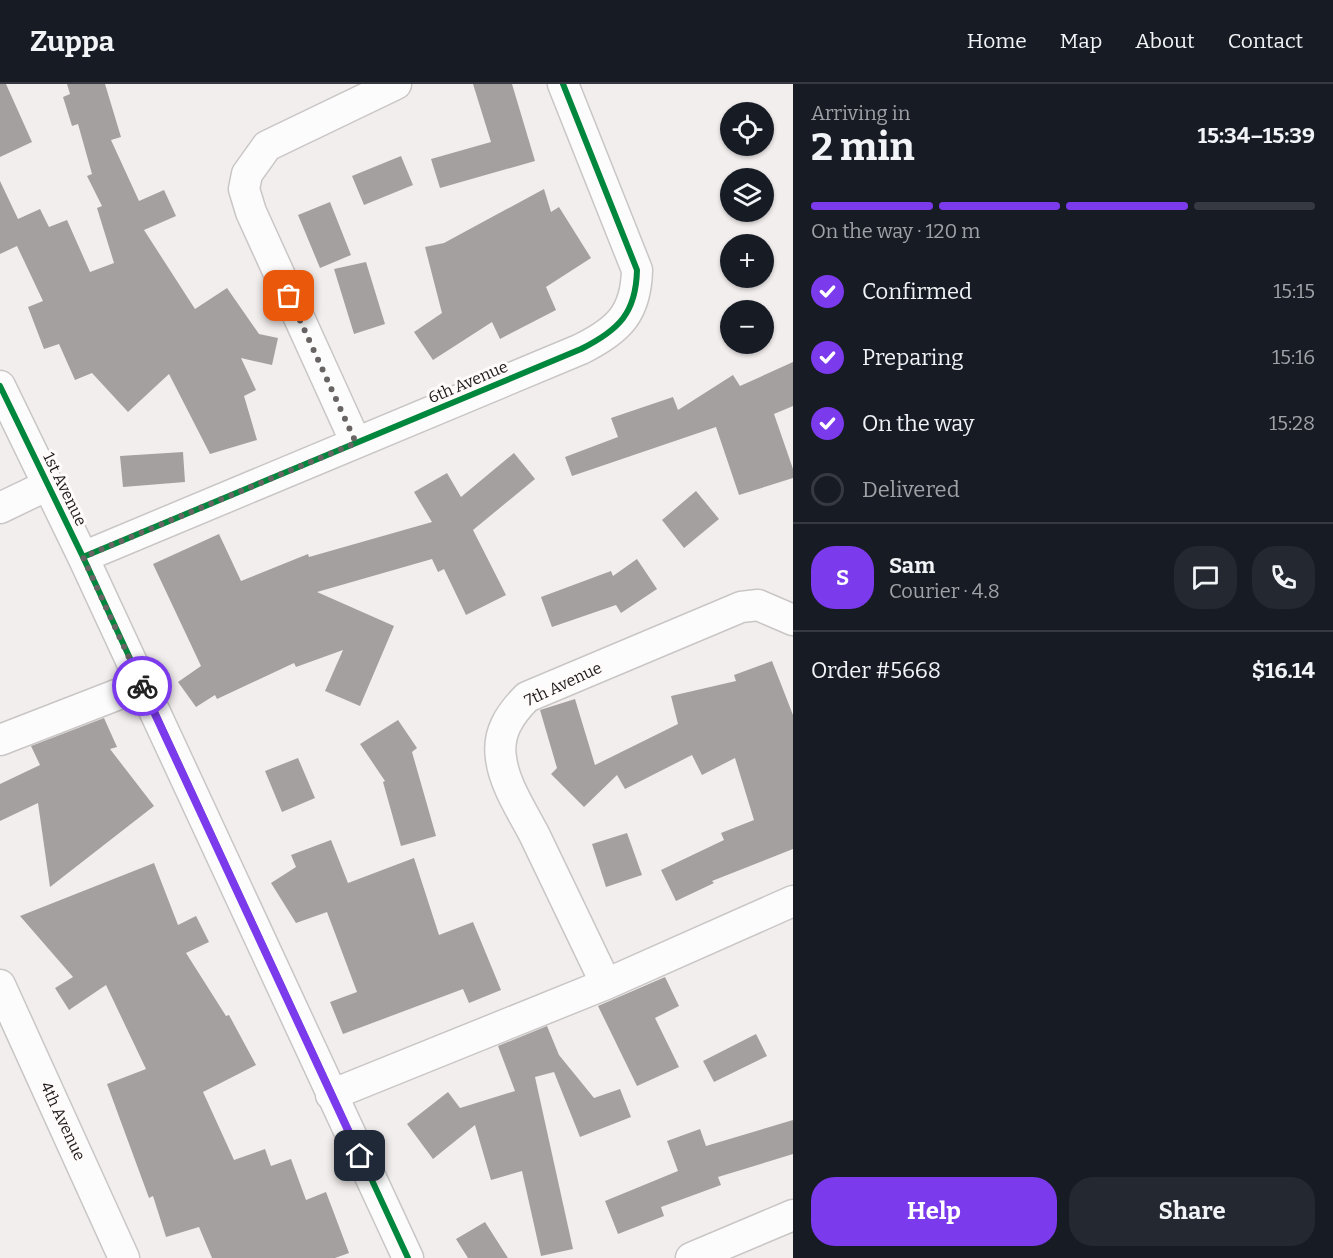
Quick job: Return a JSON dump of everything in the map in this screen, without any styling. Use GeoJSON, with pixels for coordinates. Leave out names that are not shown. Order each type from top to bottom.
{"type":"FeatureCollection","features":[{"type":"Feature","properties":{"kind":"street"},"geometry":{"type":"LineString","coordinates":[[356,443],[251,212],[244,189],[254,161],[275,140],[396,84]]}},
{"type":"Feature","properties":{"kind":"street","name":"6th Avenue"},"geometry":{"type":"LineString","coordinates":[[83,557],[581,349],[608,335],[631,307],[637,291],[637,270],[562,84]]}},
{"type":"Feature","properties":{"kind":"street","name":"1st Avenue"},"geometry":{"type":"LineString","coordinates":[[0,386],[83,557],[408,1258]]}},
{"type":"Feature","properties":{"kind":"street"},"geometry":{"type":"LineString","coordinates":[[0,508],[48,485]]}},
{"type":"Feature","properties":{"kind":"street","name":"7th Avenue"},"geometry":{"type":"LineString","coordinates":[[606,984],[515,796],[501,759],[501,740],[506,723],[514,709],[527,697],[741,607],[758,605],[793,620]]}},
{"type":"Feature","properties":{"kind":"street"},"geometry":{"type":"LineString","coordinates":[[0,740],[142,685]]}},
{"type":"Feature","properties":{"kind":"street"},"geometry":{"type":"LineString","coordinates":[[331,1095],[606,984],[793,901]]}},
{"type":"Feature","properties":{"kind":"street","name":"4th Avenue"},"geometry":{"type":"LineString","coordinates":[[0,985],[124,1258]]}},
{"type":"Feature","properties":{"kind":"street"},"geometry":{"type":"LineString","coordinates":[[691,1258],[793,1215]]}},
{"type":"Feature","properties":{"kind":"building"},"geometry":{"type":"Polygon","coordinates":[[[0,84],[6,84],[32,142],[0,157],[0,84]]]}},
{"type":"Feature","properties":{"kind":"building"},"geometry":{"type":"Polygon","coordinates":[[[67,84],[105,84],[121,137],[111,140],[139,201],[164,190],[176,216],[144,230],[195,309],[227,288],[259,334],[278,338],[272,365],[241,358],[256,390],[244,396],[257,440],[210,454],[169,374],[128,412],[92,373],[75,380],[59,344],[44,349],[28,307],[43,301],[17,246],[0,254],[0,181],[18,219],[40,209],[49,227],[67,220],[90,272],[114,263],[97,208],[102,206],[87,176],[92,174],[78,124],[72,126],[63,97],[70,94],[67,84]]]}},
{"type":"Feature","properties":{"kind":"building"},"geometry":{"type":"Polygon","coordinates":[[[473,84],[512,84],[535,161],[440,188],[431,159],[491,142],[473,84]]]}},
{"type":"Feature","properties":{"kind":"building"},"geometry":{"type":"Polygon","coordinates":[[[401,156],[413,185],[364,205],[352,176],[401,156]]]}},
{"type":"Feature","properties":{"kind":"building"},"geometry":{"type":"Polygon","coordinates":[[[544,189],[551,212],[559,207],[591,258],[546,287],[556,310],[500,339],[492,322],[433,360],[414,332],[442,313],[425,247],[444,243],[544,189]]]}},
{"type":"Feature","properties":{"kind":"building"},"geometry":{"type":"Polygon","coordinates":[[[330,202],[351,255],[320,268],[298,215],[330,202]]]}},
{"type":"Feature","properties":{"kind":"building"},"geometry":{"type":"Polygon","coordinates":[[[366,262],[385,324],[354,334],[334,269],[366,262]]]}},
{"type":"Feature","properties":{"kind":"building"},"geometry":{"type":"Polygon","coordinates":[[[793,362],[793,406],[774,414],[793,469],[793,478],[739,495],[716,427],[572,476],[565,457],[618,437],[611,418],[673,397],[678,410],[733,375],[740,386],[793,362]]]}},
{"type":"Feature","properties":{"kind":"building"},"geometry":{"type":"Polygon","coordinates":[[[183,452],[185,482],[123,487],[120,456],[183,452]]]}},
{"type":"Feature","properties":{"kind":"building"},"geometry":{"type":"Polygon","coordinates":[[[514,453],[535,479],[473,530],[506,595],[466,615],[444,569],[438,572],[432,559],[317,592],[394,626],[360,706],[325,691],[343,650],[296,667],[294,663],[217,699],[215,695],[196,707],[178,682],[201,666],[153,564],[219,534],[241,581],[308,554],[309,557],[432,522],[414,492],[447,473],[461,497],[514,453]]]}},
{"type":"Feature","properties":{"kind":"building"},"geometry":{"type":"Polygon","coordinates":[[[696,491],[719,519],[684,548],[662,520],[696,491]]]}},
{"type":"Feature","properties":{"kind":"building"},"geometry":{"type":"Polygon","coordinates":[[[637,559],[657,589],[621,613],[616,605],[552,627],[541,597],[611,571],[613,576],[637,559]]]}},
{"type":"Feature","properties":{"kind":"building"},"geometry":{"type":"Polygon","coordinates":[[[772,661],[793,715],[793,849],[712,881],[714,883],[676,901],[661,870],[724,840],[721,833],[754,820],[735,758],[702,775],[692,755],[625,789],[617,775],[584,807],[551,774],[557,768],[540,710],[575,699],[595,765],[678,724],[671,696],[736,681],[734,675],[772,661]]]}},
{"type":"Feature","properties":{"kind":"building"},"geometry":{"type":"Polygon","coordinates":[[[104,718],[117,747],[110,749],[154,806],[50,887],[38,803],[0,821],[0,784],[40,765],[31,746],[104,718]]]}},
{"type":"Feature","properties":{"kind":"building"},"geometry":{"type":"Polygon","coordinates":[[[398,720],[417,748],[412,752],[436,836],[401,846],[383,782],[385,781],[360,744],[398,720]]]}},
{"type":"Feature","properties":{"kind":"building"},"geometry":{"type":"Polygon","coordinates":[[[298,758],[315,798],[282,812],[265,771],[298,758]]]}},
{"type":"Feature","properties":{"kind":"building"},"geometry":{"type":"Polygon","coordinates":[[[627,833],[642,875],[606,887],[592,844],[627,833]]]}},
{"type":"Feature","properties":{"kind":"building"},"geometry":{"type":"Polygon","coordinates":[[[331,840],[348,883],[414,858],[439,935],[473,922],[501,990],[469,1003],[463,989],[343,1034],[330,1002],[357,992],[327,912],[296,923],[271,883],[296,867],[291,855],[331,840]]]}},
{"type":"Feature","properties":{"kind":"building"},"geometry":{"type":"Polygon","coordinates":[[[154,863],[178,925],[196,916],[209,942],[186,953],[226,1016],[229,1015],[256,1065],[203,1092],[234,1160],[265,1149],[271,1166],[291,1159],[306,1200],[326,1192],[349,1253],[335,1258],[212,1258],[199,1227],[166,1237],[153,1196],[149,1198],[107,1084],[146,1069],[106,985],[69,1010],[55,988],[73,977],[20,916],[154,863]]]}},
{"type":"Feature","properties":{"kind":"building"},"geometry":{"type":"Polygon","coordinates":[[[665,977],[679,1006],[655,1018],[679,1067],[637,1086],[598,1006],[665,977]]]}},
{"type":"Feature","properties":{"kind":"building"},"geometry":{"type":"Polygon","coordinates":[[[547,1026],[559,1055],[594,1098],[620,1089],[631,1117],[580,1137],[554,1072],[535,1077],[573,1249],[541,1256],[522,1171],[491,1180],[475,1125],[433,1159],[407,1124],[448,1092],[460,1108],[515,1091],[498,1046],[547,1026]]]}},
{"type":"Feature","properties":{"kind":"building"},"geometry":{"type":"Polygon","coordinates":[[[756,1034],[767,1056],[714,1082],[703,1061],[756,1034]]]}},
{"type":"Feature","properties":{"kind":"building"},"geometry":{"type":"Polygon","coordinates":[[[793,1120],[793,1154],[718,1177],[721,1185],[661,1207],[664,1216],[618,1234],[605,1201],[678,1171],[667,1141],[700,1129],[706,1146],[793,1120]]]}},
{"type":"Feature","properties":{"kind":"building"},"geometry":{"type":"Polygon","coordinates":[[[485,1222],[508,1258],[468,1258],[456,1239],[485,1222]]]}},
{"type":"Feature","properties":{"kind":"cycle path"},"geometry":{"type":"LineString","coordinates":[[83,557],[581,349],[606,335],[615,327],[629,309],[636,285],[637,270],[563,84]]}},
{"type":"Feature","properties":{"kind":"cycle path"},"geometry":{"type":"LineString","coordinates":[[0,386],[83,557],[408,1258]]}},
{"type":"Feature","properties":{"kind":"way so far"},"geometry":{"type":"LineString","coordinates":[[142,686],[83,557],[356,443],[289,296]]}},
{"type":"Feature","properties":{"kind":"route"},"geometry":{"type":"LineString","coordinates":[[142,686],[360,1156]]}}]}
